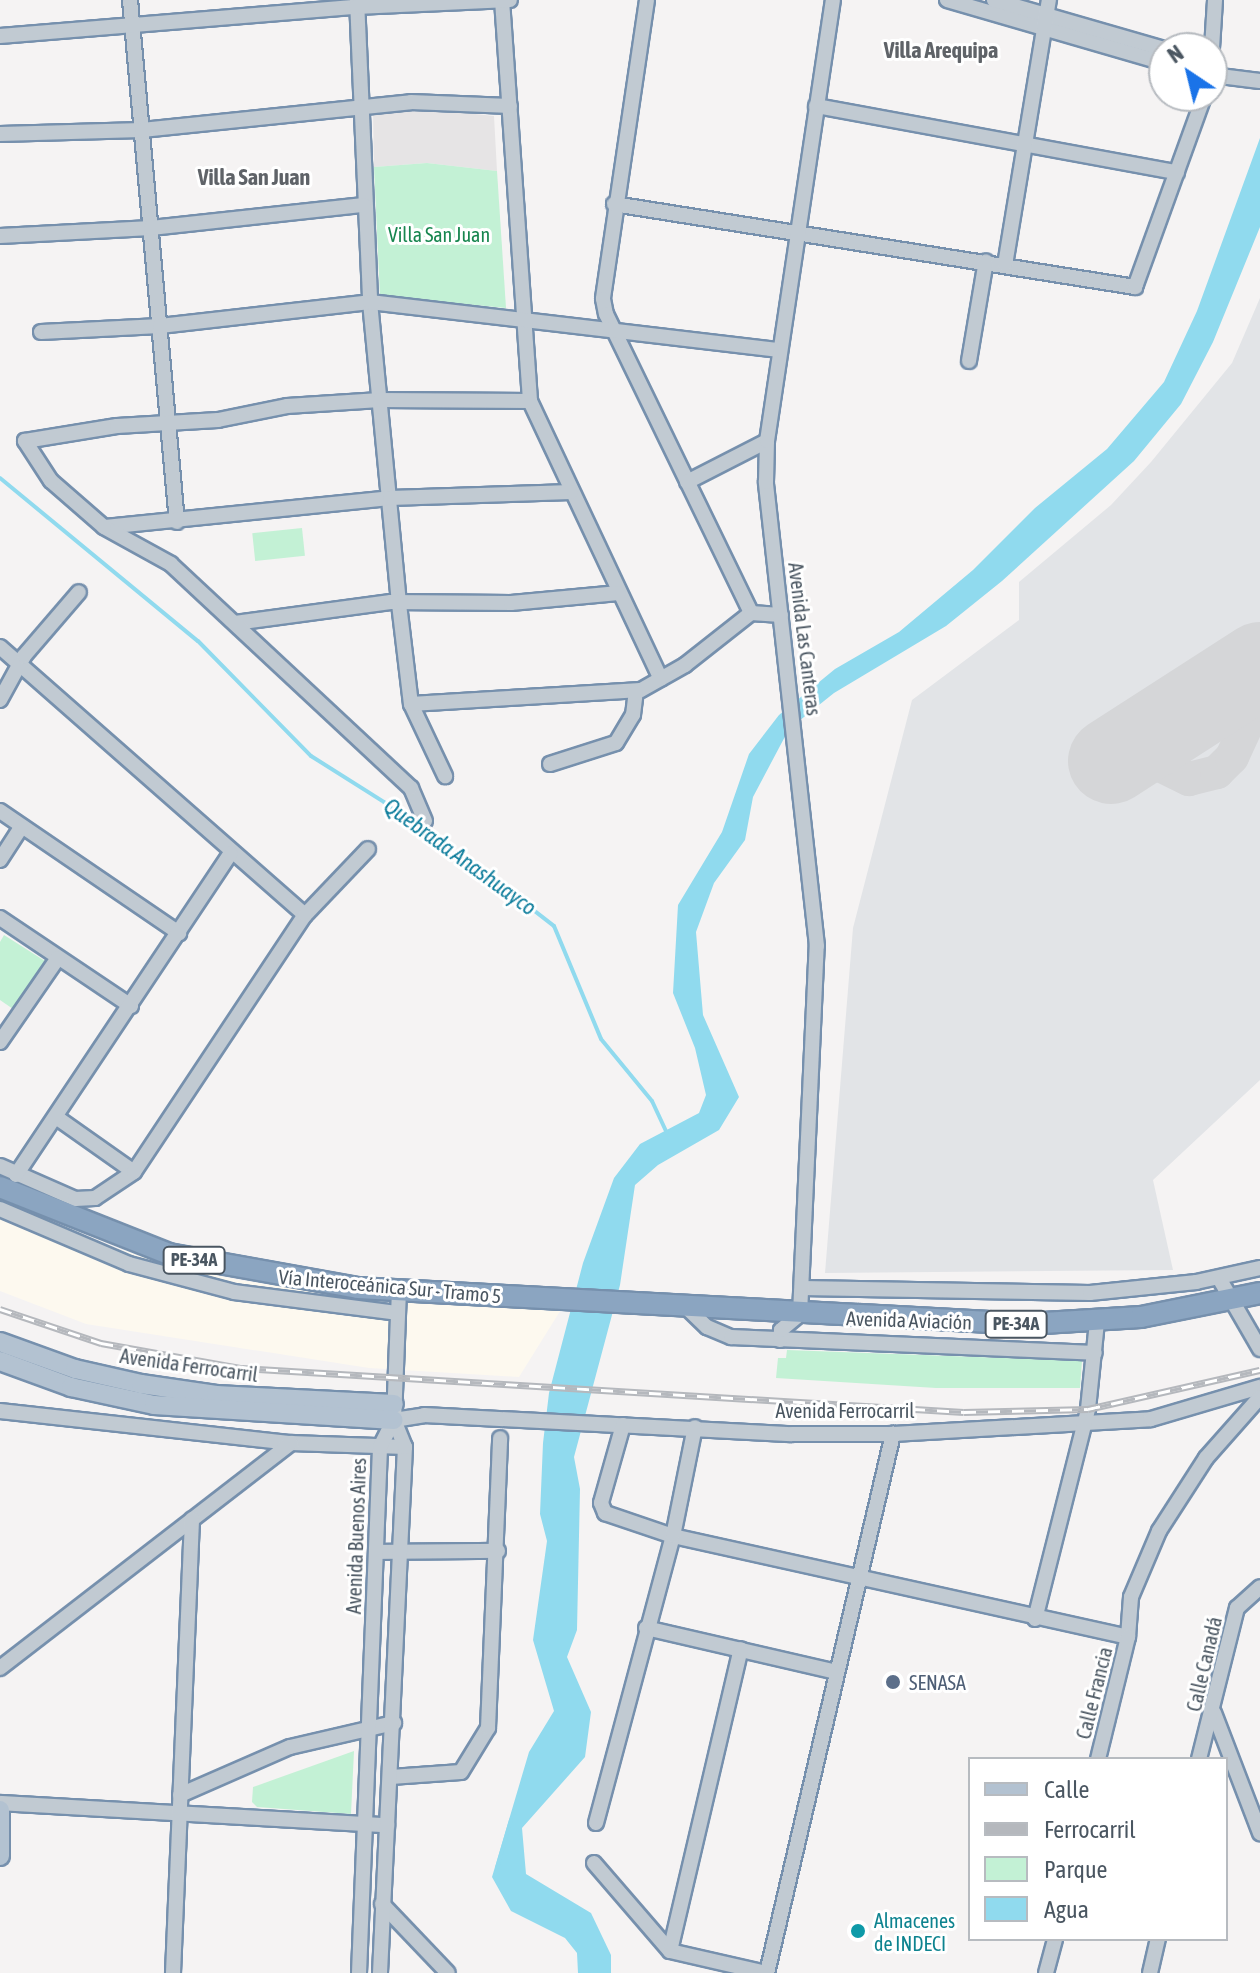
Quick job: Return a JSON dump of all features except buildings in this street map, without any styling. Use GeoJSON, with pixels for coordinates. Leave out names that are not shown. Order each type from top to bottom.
{"type":"FeatureCollection","features":[{"type":"Feature","properties":{"kind":"highway","name":"Vía Interoceánica Sur - Tramo 5"},"geometry":{"type":"LineString","coordinates":[[8,1181],[169,1254],[279,1278],[399,1290],[651,1303]]}},
{"type":"Feature","properties":{"kind":"highway","name":"Avenida Aviación"},"geometry":{"type":"LineString","coordinates":[[651,1303],[800,1314],[1027,1324],[1097,1322],[1260,1293]]}},
{"type":"Feature","properties":{"kind":"main road","name":"Avenida Ferrocarril"},"geometry":{"type":"LineString","coordinates":[[0,1342],[75,1369],[141,1384],[216,1395],[394,1412]]}},
{"type":"Feature","properties":{"kind":"main road","name":"Avenida Ferrocarril"},"geometry":{"type":"LineString","coordinates":[[0,1361],[71,1387],[154,1405],[394,1412]]}},
{"type":"Feature","properties":{"kind":"main road"},"geometry":{"type":"LineString","coordinates":[[0,1810],[0,1856]]}},
{"type":"Feature","properties":{"kind":"street"},"geometry":{"type":"LineString","coordinates":[[130,0],[177,522]]}},
{"type":"Feature","properties":{"kind":"street"},"geometry":{"type":"LineString","coordinates":[[647,0],[614,204],[603,299],[613,329],[751,613]]}},
{"type":"Feature","properties":{"kind":"street","name":"Avenida Las Canteras"},"geometry":{"type":"LineString","coordinates":[[800,1314],[817,946],[766,482],[767,441],[777,350],[833,0]]}},
{"type":"Feature","properties":{"kind":"street"},"geometry":{"type":"LineString","coordinates":[[947,0],[1148,46]]}},
{"type":"Feature","properties":{"kind":"street"},"geometry":{"type":"LineString","coordinates":[[994,0],[1045,23],[1148,58]]}},
{"type":"Feature","properties":{"kind":"street"},"geometry":{"type":"LineString","coordinates":[[1005,265],[1049,0]]}},
{"type":"Feature","properties":{"kind":"street"},"geometry":{"type":"LineString","coordinates":[[1213,32],[1215,0]]}},
{"type":"Feature","properties":{"kind":"street"},"geometry":{"type":"LineString","coordinates":[[0,36],[133,29],[356,4],[505,1],[521,322],[530,401],[661,679]]}},
{"type":"Feature","properties":{"kind":"street"},"geometry":{"type":"LineString","coordinates":[[356,4],[370,302],[399,604],[411,704],[445,776]]}},
{"type":"Feature","properties":{"kind":"street"},"geometry":{"type":"LineString","coordinates":[[1228,73],[1260,81]]}},
{"type":"Feature","properties":{"kind":"street"},"geometry":{"type":"LineString","coordinates":[[0,134],[142,130],[360,105],[510,106]]}},
{"type":"Feature","properties":{"kind":"street"},"geometry":{"type":"LineString","coordinates":[[816,106],[1177,172]]}},
{"type":"Feature","properties":{"kind":"street"},"geometry":{"type":"LineString","coordinates":[[614,204],[795,230],[1135,287],[1198,112]]}},
{"type":"Feature","properties":{"kind":"street"},"geometry":{"type":"LineString","coordinates":[[0,236],[151,228],[364,205]]}},
{"type":"Feature","properties":{"kind":"street"},"geometry":{"type":"LineString","coordinates":[[969,361],[986,261]]}},
{"type":"Feature","properties":{"kind":"street"},"geometry":{"type":"LineString","coordinates":[[41,332],[160,326],[370,302],[777,350]]}},
{"type":"Feature","properties":{"kind":"street"},"geometry":{"type":"LineString","coordinates":[[425,821],[411,788],[171,564],[104,527],[51,481],[25,441],[117,426],[170,424],[287,406],[380,400],[530,401]]}},
{"type":"Feature","properties":{"kind":"street"},"geometry":{"type":"LineString","coordinates":[[687,482],[767,441]]}},
{"type":"Feature","properties":{"kind":"street"},"geometry":{"type":"LineString","coordinates":[[104,527],[390,498],[571,492]]}},
{"type":"Feature","properties":{"kind":"street"},"geometry":{"type":"LineString","coordinates":[[0,700],[22,666],[24,656],[79,592]]}},
{"type":"Feature","properties":{"kind":"street"},"geometry":{"type":"LineString","coordinates":[[235,623],[432,599],[553,601],[619,593]]}},
{"type":"Feature","properties":{"kind":"street"},"geometry":{"type":"LineString","coordinates":[[411,704],[636,691],[661,679],[751,613],[781,615]]}},
{"type":"Feature","properties":{"kind":"street"},"geometry":{"type":"LineString","coordinates":[[0,647],[305,915]]}},
{"type":"Feature","properties":{"kind":"street"},"geometry":{"type":"LineString","coordinates":[[550,764],[616,743],[633,715],[636,691]]}},
{"type":"Feature","properties":{"kind":"street"},"geometry":{"type":"LineString","coordinates":[[0,811],[179,933]]}},
{"type":"Feature","properties":{"kind":"street"},"geometry":{"type":"LineString","coordinates":[[0,860],[22,826]]}},
{"type":"Feature","properties":{"kind":"street"},"geometry":{"type":"LineString","coordinates":[[0,1166],[8,1181],[85,1199],[106,1192],[134,1172],[305,915],[368,849]]}},
{"type":"Feature","properties":{"kind":"street"},"geometry":{"type":"LineString","coordinates":[[8,1181],[56,1117],[231,853]]}},
{"type":"Feature","properties":{"kind":"street"},"geometry":{"type":"LineString","coordinates":[[0,918],[131,1006]]}},
{"type":"Feature","properties":{"kind":"street"},"geometry":{"type":"LineString","coordinates":[[0,1042],[58,958]]}},
{"type":"Feature","properties":{"kind":"street"},"geometry":{"type":"LineString","coordinates":[[56,1117],[134,1172]]}},
{"type":"Feature","properties":{"kind":"street"},"geometry":{"type":"LineString","coordinates":[[0,1209],[144,1268],[234,1292],[397,1313]]}},
{"type":"Feature","properties":{"kind":"street"},"geometry":{"type":"LineString","coordinates":[[802,1288],[1044,1295],[1219,1278],[1260,1268]]}},
{"type":"Feature","properties":{"kind":"street"},"geometry":{"type":"LineString","coordinates":[[1219,1278],[1260,1349]]}},
{"type":"Feature","properties":{"kind":"street"},"geometry":{"type":"LineString","coordinates":[[380,1973],[405,1447],[394,1412],[399,1290]]}},
{"type":"Feature","properties":{"kind":"street"},"geometry":{"type":"LineString","coordinates":[[684,1305],[707,1327],[731,1337],[1095,1353]]}},
{"type":"Feature","properties":{"kind":"street"},"geometry":{"type":"LineString","coordinates":[[780,1340],[781,1330],[800,1314]]}},
{"type":"Feature","properties":{"kind":"street"},"geometry":{"type":"LineString","coordinates":[[1035,1619],[1081,1426],[1088,1409],[1097,1322]]}},
{"type":"Feature","properties":{"kind":"street","name":"Avenida Ferrocarril"},"geometry":{"type":"LineString","coordinates":[[394,1412],[524,1422],[893,1434],[1081,1426],[1151,1419],[1260,1387]]}},
{"type":"Feature","properties":{"kind":"street"},"geometry":{"type":"LineString","coordinates":[[1105,1633],[1128,1614],[1145,1562],[1175,1504],[1214,1448],[1260,1397]]}},
{"type":"Feature","properties":{"kind":"street"},"geometry":{"type":"LineString","coordinates":[[0,1411],[291,1443],[405,1447]]}},
{"type":"Feature","properties":{"kind":"street","name":"Avenida Buenos Aires"},"geometry":{"type":"LineString","coordinates":[[359,1973],[380,1447],[394,1412]]}},
{"type":"Feature","properties":{"kind":"street"},"geometry":{"type":"LineString","coordinates":[[623,1425],[601,1510],[673,1536],[1035,1619],[1128,1637]]}},
{"type":"Feature","properties":{"kind":"street"},"geometry":{"type":"LineString","coordinates":[[596,1823],[673,1536],[695,1427]]}},
{"type":"Feature","properties":{"kind":"street"},"geometry":{"type":"LineString","coordinates":[[594,1863],[670,1951],[767,1973],[893,1434]]}},
{"type":"Feature","properties":{"kind":"street"},"geometry":{"type":"LineString","coordinates":[[391,1777],[461,1772],[488,1728],[498,1551],[500,1438]]}},
{"type":"Feature","properties":{"kind":"street"},"geometry":{"type":"LineString","coordinates":[[0,1668],[291,1443]]}},
{"type":"Feature","properties":{"kind":"street"},"geometry":{"type":"LineString","coordinates":[[173,1973],[177,1817],[192,1519]]}},
{"type":"Feature","properties":{"kind":"street"},"geometry":{"type":"LineString","coordinates":[[376,1552],[498,1551]]}},
{"type":"Feature","properties":{"kind":"street","name":"Calle Canadá"},"geometry":{"type":"LineString","coordinates":[[1200,1757],[1214,1713],[1237,1608],[1260,1587]]}},
{"type":"Feature","properties":{"kind":"street","name":"Calle Francia"},"geometry":{"type":"LineString","coordinates":[[1098,1757],[1128,1637],[1128,1614]]}},
{"type":"Feature","properties":{"kind":"street"},"geometry":{"type":"LineString","coordinates":[[646,1628],[836,1672]]}},
{"type":"Feature","properties":{"kind":"street"},"geometry":{"type":"LineString","coordinates":[[670,1951],[741,1649]]}},
{"type":"Feature","properties":{"kind":"street"},"geometry":{"type":"LineString","coordinates":[[1214,1713],[1227,1757]]}},
{"type":"Feature","properties":{"kind":"street"},"geometry":{"type":"LineString","coordinates":[[180,1795],[290,1747],[394,1723]]}},
{"type":"Feature","properties":{"kind":"street"},"geometry":{"type":"LineString","coordinates":[[1229,1764],[1260,1833]]}},
{"type":"Feature","properties":{"kind":"street"},"geometry":{"type":"LineString","coordinates":[[0,1803],[177,1817],[387,1825]]}},
{"type":"Feature","properties":{"kind":"street"},"geometry":{"type":"LineString","coordinates":[[382,1904],[448,1973]]}},
{"type":"Feature","properties":{"kind":"street"},"geometry":{"type":"LineString","coordinates":[[1046,1973],[1054,1941]]}},
{"type":"Feature","properties":{"kind":"street"},"geometry":{"type":"LineString","coordinates":[[1150,1973],[1158,1941]]}},
{"type":"Feature","properties":{"kind":"shaded area"},"geometry":{"type":"Polygon","coordinates":[[[428,109],[494,116],[497,171],[427,163],[374,167],[373,111],[428,109]]]}},
{"type":"Feature","properties":{"kind":"shaded area"},"geometry":{"type":"Polygon","coordinates":[[[1260,298],[1260,1080],[1153,1180],[1173,1270],[825,1273],[853,928],[912,700],[1019,620],[1019,582],[1111,505],[1151,462],[1232,363],[1260,298]]]}},
{"type":"Feature","properties":{"kind":"shaded area"},"geometry":{"type":"Polygon","coordinates":[[[0,1202],[77,1235],[167,1265],[237,1280],[373,1300],[562,1308],[519,1377],[369,1368],[86,1324],[0,1291],[0,1202]]]}},
{"type":"Feature","properties":{"kind":"green space","name":"Villa San Juan"},"geometry":{"type":"Polygon","coordinates":[[[427,163],[497,171],[506,308],[380,296],[374,167],[427,163]]]}},
{"type":"Feature","properties":{"kind":"green space"},"geometry":{"type":"Polygon","coordinates":[[[302,528],[305,556],[255,561],[252,533],[302,528]]]}},
{"type":"Feature","properties":{"kind":"green space"},"geometry":{"type":"Polygon","coordinates":[[[4,935],[45,961],[13,1009],[0,1000],[0,942],[4,935]]]}},
{"type":"Feature","properties":{"kind":"green space"},"geometry":{"type":"Polygon","coordinates":[[[787,1350],[1082,1361],[1080,1388],[936,1388],[776,1378],[778,1358],[786,1358],[787,1350]]]}},
{"type":"Feature","properties":{"kind":"green space"},"geometry":{"type":"Polygon","coordinates":[[[354,1751],[351,1814],[257,1807],[252,1802],[253,1787],[354,1751]]]}},
{"type":"Feature","properties":{"kind":"water"},"geometry":{"type":"Polygon","coordinates":[[[1260,138],[1260,227],[1213,342],[1181,404],[1134,461],[1002,581],[946,626],[834,693],[789,729],[753,797],[745,840],[714,883],[696,932],[703,1015],[739,1097],[719,1130],[658,1165],[635,1185],[620,1285],[574,1457],[580,1489],[577,1630],[567,1657],[591,1712],[585,1757],[522,1828],[526,1874],[591,1913],[611,1955],[611,1973],[578,1973],[577,1953],[565,1938],[511,1911],[492,1877],[529,1752],[554,1711],[533,1640],[547,1541],[540,1514],[543,1443],[549,1393],[583,1263],[614,1178],[640,1144],[699,1113],[706,1095],[695,1048],[673,993],[678,905],[722,832],[749,754],[779,715],[835,669],[899,632],[973,570],[1035,508],[1107,449],[1164,382],[1197,311],[1260,138]]]}},
{"type":"Feature","properties":{"kind":"waterway","name":"Quebrada Anashuayco"},"geometry":{"type":"LineString","coordinates":[[0,478],[198,641],[311,756],[384,802],[432,842],[482,870],[554,926],[601,1039],[652,1101],[667,1133]]}},
{"type":"Feature","properties":{"kind":"waterway","name":"Quebrada Anashuayco"},"geometry":{"type":"LineString","coordinates":[[497,1868],[511,1820]]}},
{"type":"Feature","properties":{"kind":"taxiway"},"geometry":{"type":"LineString","coordinates":[[1239,678],[1181,693],[1158,708],[1148,737],[1162,766],[1189,779],[1217,772],[1232,757],[1260,696]]}},
{"type":"Feature","properties":{"kind":"runway"},"geometry":{"type":"LineString","coordinates":[[1111,761],[1260,665]]}},
{"type":"Feature","properties":{"kind":"railway"},"geometry":{"type":"LineString","coordinates":[[0,1309],[101,1343],[242,1368],[964,1412],[1088,1409],[1260,1370]]}},
{"type":"Feature","properties":{"kind":"place","name":"SENASA"},"geometry":{"type":"Point","coordinates":[893,1682]}},
{"type":"Feature","properties":{"kind":"place","name":"Almacenes de INDECI"},"geometry":{"type":"Point","coordinates":[858,1931]}},
{"type":"Feature","properties":{"kind":"district","name":"Villa Arequipa"},"geometry":{"type":"Point","coordinates":[941,51]}},
{"type":"Feature","properties":{"kind":"district","name":"Villa San Juan"},"geometry":{"type":"Point","coordinates":[254,178]}}]}
